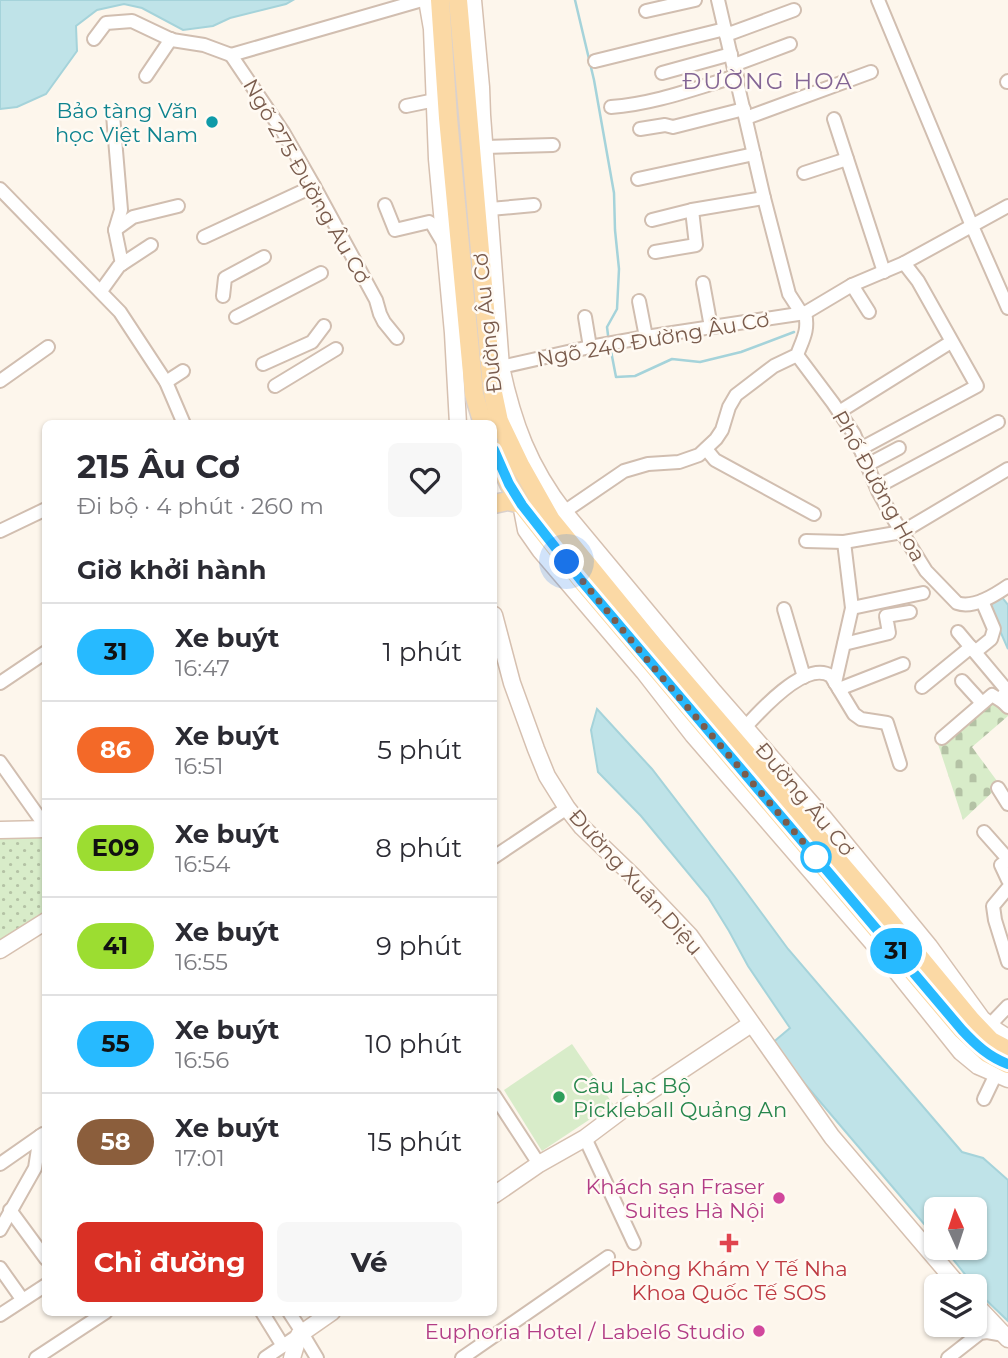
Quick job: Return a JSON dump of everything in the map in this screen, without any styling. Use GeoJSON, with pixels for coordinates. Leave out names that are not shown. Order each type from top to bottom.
{"type":"FeatureCollection","features":[{"type":"Feature","properties":{"kind":"main road","name":"Đường Âu Cơ"},"geometry":{"type":"LineString","coordinates":[[440,0],[448,118],[458,389],[480,420]]}},
{"type":"Feature","properties":{"kind":"main road","name":"Đường Âu Cơ"},"geometry":{"type":"LineString","coordinates":[[458,0],[492,388],[499,421],[513,451],[673,679],[740,733],[986,1029],[991,1041],[1008,1050]]}},
{"type":"Feature","properties":{"kind":"main road"},"geometry":{"type":"LineString","coordinates":[[448,118],[468,116]]}},
{"type":"Feature","properties":{"kind":"main road"},"geometry":{"type":"LineString","coordinates":[[458,389],[468,412],[468,420]]}},
{"type":"Feature","properties":{"kind":"main road"},"geometry":{"type":"LineString","coordinates":[[497,459],[513,451]]}},
{"type":"Feature","properties":{"kind":"main road","name":"Đường Âu Cơ"},"geometry":{"type":"LineString","coordinates":[[497,466],[522,505],[580,579],[673,679],[962,1030],[1004,1072]]}},
{"type":"Feature","properties":{"kind":"main road"},"geometry":{"type":"LineString","coordinates":[[497,503],[508,501],[522,505]]}},
{"type":"Feature","properties":{"kind":"street","name":"Ngõ 275 Đường Âu Cơ"},"geometry":{"type":"LineString","coordinates":[[397,338],[384,322],[376,300],[283,132],[231,55],[425,0]]}},
{"type":"Feature","properties":{"kind":"street","name":"Đường Âu Cơ"},"geometry":{"type":"LineString","coordinates":[[425,0],[432,29],[437,159],[458,389],[458,420]]}},
{"type":"Feature","properties":{"kind":"street","name":"Đường Âu Cơ"},"geometry":{"type":"LineString","coordinates":[[473,0],[501,367],[519,435],[548,491],[558,517],[740,733]]}},
{"type":"Feature","properties":{"kind":"street"},"geometry":{"type":"LineString","coordinates":[[646,11],[695,0]]}},
{"type":"Feature","properties":{"kind":"street"},"geometry":{"type":"LineString","coordinates":[[718,0],[789,294],[800,311],[805,313]]}},
{"type":"Feature","properties":{"kind":"street"},"geometry":{"type":"LineString","coordinates":[[878,0],[1008,309]]}},
{"type":"Feature","properties":{"kind":"street"},"geometry":{"type":"LineString","coordinates":[[595,61],[726,32],[794,10]]}},
{"type":"Feature","properties":{"kind":"street"},"geometry":{"type":"LineString","coordinates":[[94,39],[106,23],[132,21],[171,39],[204,45],[231,55]]}},
{"type":"Feature","properties":{"kind":"street"},"geometry":{"type":"LineString","coordinates":[[146,76],[171,39]]}},
{"type":"Feature","properties":{"kind":"street"},"geometry":{"type":"LineString","coordinates":[[611,107],[629,106],[696,89],[734,65],[790,44]]}},
{"type":"Feature","properties":{"kind":"street"},"geometry":{"type":"LineString","coordinates":[[662,73],[734,65]]}},
{"type":"Feature","properties":{"kind":"street"},"geometry":{"type":"LineString","coordinates":[[640,129],[665,125],[673,127],[745,113],[871,72]]}},
{"type":"Feature","properties":{"kind":"street"},"geometry":{"type":"LineString","coordinates":[[407,106],[435,100]]}},
{"type":"Feature","properties":{"kind":"street"},"geometry":{"type":"LineString","coordinates":[[113,115],[121,210],[115,230],[121,264]]}},
{"type":"Feature","properties":{"kind":"street"},"geometry":{"type":"LineString","coordinates":[[834,119],[884,272]]}},
{"type":"Feature","properties":{"kind":"street"},"geometry":{"type":"LineString","coordinates":[[485,148],[553,145]]}},
{"type":"Feature","properties":{"kind":"street"},"geometry":{"type":"LineString","coordinates":[[638,179],[754,154]]}},
{"type":"Feature","properties":{"kind":"street"},"geometry":{"type":"LineString","coordinates":[[804,173],[847,159]]}},
{"type":"Feature","properties":{"kind":"street"},"geometry":{"type":"LineString","coordinates":[[204,237],[314,186]]}},
{"type":"Feature","properties":{"kind":"street"},"geometry":{"type":"LineString","coordinates":[[0,189],[101,291],[128,323],[166,382],[182,420]]}},
{"type":"Feature","properties":{"kind":"street"},"geometry":{"type":"LineString","coordinates":[[652,220],[692,210],[764,198]]}},
{"type":"Feature","properties":{"kind":"street"},"geometry":{"type":"LineString","coordinates":[[385,205],[395,230],[429,222],[445,246]]}},
{"type":"Feature","properties":{"kind":"street"},"geometry":{"type":"LineString","coordinates":[[490,209],[534,205]]}},
{"type":"Feature","properties":{"kind":"street"},"geometry":{"type":"LineString","coordinates":[[115,230],[133,217],[178,206]]}},
{"type":"Feature","properties":{"kind":"street"},"geometry":{"type":"LineString","coordinates":[[805,313],[852,285],[904,263],[1008,206]]}},
{"type":"Feature","properties":{"kind":"street"},"geometry":{"type":"LineString","coordinates":[[655,252],[696,244],[692,210]]}},
{"type":"Feature","properties":{"kind":"street"},"geometry":{"type":"LineString","coordinates":[[101,291],[121,264],[151,245]]}},
{"type":"Feature","properties":{"kind":"street"},"geometry":{"type":"LineString","coordinates":[[223,296],[225,278],[264,257]]}},
{"type":"Feature","properties":{"kind":"street"},"geometry":{"type":"LineString","coordinates":[[860,449],[980,391],[918,281],[904,263]]}},
{"type":"Feature","properties":{"kind":"street"},"geometry":{"type":"LineString","coordinates":[[236,317],[321,273]]}},
{"type":"Feature","properties":{"kind":"street"},"geometry":{"type":"LineString","coordinates":[[703,283],[711,327]]}},
{"type":"Feature","properties":{"kind":"street"},"geometry":{"type":"LineString","coordinates":[[852,285],[869,312]]}},
{"type":"Feature","properties":{"kind":"street"},"geometry":{"type":"LineString","coordinates":[[639,301],[646,337]]}},
{"type":"Feature","properties":{"kind":"street"},"geometry":{"type":"LineString","coordinates":[[558,517],[624,471],[648,464],[689,460],[699,455],[722,430],[736,395],[774,366],[797,355],[807,328],[805,313]]}},
{"type":"Feature","properties":{"kind":"street","name":"Ngõ 240 Đường Âu Cơ"},"geometry":{"type":"LineString","coordinates":[[501,367],[646,337],[805,313]]}},
{"type":"Feature","properties":{"kind":"street"},"geometry":{"type":"LineString","coordinates":[[585,317],[590,347]]}},
{"type":"Feature","properties":{"kind":"street"},"geometry":{"type":"LineString","coordinates":[[263,364],[312,342],[324,326]]}},
{"type":"Feature","properties":{"kind":"street"},"geometry":{"type":"LineString","coordinates":[[839,412],[951,342]]}},
{"type":"Feature","properties":{"kind":"street"},"geometry":{"type":"LineString","coordinates":[[0,381],[48,347]]}},
{"type":"Feature","properties":{"kind":"street"},"geometry":{"type":"LineString","coordinates":[[275,386],[336,349]]}},
{"type":"Feature","properties":{"kind":"street","name":"Phố Đường Hoa"},"geometry":{"type":"LineString","coordinates":[[797,355],[854,434],[893,518],[926,570],[957,603],[964,606],[982,601]]}},
{"type":"Feature","properties":{"kind":"street"},"geometry":{"type":"LineString","coordinates":[[166,382],[183,371]]}},
{"type":"Feature","properties":{"kind":"street"},"geometry":{"type":"LineString","coordinates":[[877,487],[998,422]]}},
{"type":"Feature","properties":{"kind":"street"},"geometry":{"type":"LineString","coordinates":[[706,449],[715,460],[814,514]]}},
{"type":"Feature","properties":{"kind":"street"},"geometry":{"type":"LineString","coordinates":[[867,465],[899,449]]}},
{"type":"Feature","properties":{"kind":"street"},"geometry":{"type":"LineString","coordinates":[[806,541],[844,542],[902,531],[1008,469]]}},
{"type":"Feature","properties":{"kind":"street","name":"Đường Âu Cơ"},"geometry":{"type":"LineString","coordinates":[[522,505],[526,530],[540,550],[644,672],[693,735],[876,947],[961,1052],[978,1066],[1004,1072]]}},
{"type":"Feature","properties":{"kind":"street"},"geometry":{"type":"LineString","coordinates":[[0,531],[42,511]]}},
{"type":"Feature","properties":{"kind":"street"},"geometry":{"type":"LineString","coordinates":[[837,686],[852,608],[844,542]]}},
{"type":"Feature","properties":{"kind":"street"},"geometry":{"type":"LineString","coordinates":[[922,687],[991,639],[994,629],[982,601],[1008,586]]}},
{"type":"Feature","properties":{"kind":"street"},"geometry":{"type":"LineString","coordinates":[[852,608],[923,593]]}},
{"type":"Feature","properties":{"kind":"street"},"geometry":{"type":"LineString","coordinates":[[784,609],[804,677]]}},
{"type":"Feature","properties":{"kind":"street"},"geometry":{"type":"LineString","coordinates":[[844,645],[889,633],[887,616],[910,612]]}},
{"type":"Feature","properties":{"kind":"street","name":"Đường Xuân Diệu"},"geometry":{"type":"LineString","coordinates":[[497,626],[512,683],[536,750],[547,776],[567,808],[582,827],[690,936],[832,1137],[948,1274]]}},
{"type":"Feature","properties":{"kind":"street"},"geometry":{"type":"LineString","coordinates":[[958,632],[1005,688],[1006,692],[1002,697],[1005,704]]}},
{"type":"Feature","properties":{"kind":"street"},"geometry":{"type":"LineString","coordinates":[[0,683],[42,655]]}},
{"type":"Feature","properties":{"kind":"street"},"geometry":{"type":"LineString","coordinates":[[837,686],[903,664]]}},
{"type":"Feature","properties":{"kind":"street"},"geometry":{"type":"LineString","coordinates":[[740,733],[784,690],[813,673],[826,673],[831,676],[853,714],[860,719],[887,723],[900,764]]}},
{"type":"Feature","properties":{"kind":"street"},"geometry":{"type":"LineString","coordinates":[[962,681],[982,704]]}},
{"type":"Feature","properties":{"kind":"street"},"geometry":{"type":"LineString","coordinates":[[942,738],[992,695],[1005,704]]}},
{"type":"Feature","properties":{"kind":"street"},"geometry":{"type":"LineString","coordinates":[[0,762],[42,822]]}},
{"type":"Feature","properties":{"kind":"street"},"geometry":{"type":"LineString","coordinates":[[998,788],[1008,804]]}},
{"type":"Feature","properties":{"kind":"street"},"geometry":{"type":"LineString","coordinates":[[497,855],[567,808]]}},
{"type":"Feature","properties":{"kind":"street"},"geometry":{"type":"LineString","coordinates":[[0,830],[42,828]]}},
{"type":"Feature","properties":{"kind":"street"},"geometry":{"type":"LineString","coordinates":[[984,832],[1008,860],[1001,865],[1008,880]]}},
{"type":"Feature","properties":{"kind":"street"},"geometry":{"type":"LineString","coordinates":[[1008,888],[993,905],[1008,962]]}},
{"type":"Feature","properties":{"kind":"street"},"geometry":{"type":"LineString","coordinates":[[0,950],[42,924]]}},
{"type":"Feature","properties":{"kind":"street"},"geometry":{"type":"LineString","coordinates":[[986,1029],[1008,1006]]}},
{"type":"Feature","properties":{"kind":"street"},"geometry":{"type":"LineString","coordinates":[[497,1193],[539,1164],[585,1138],[751,1024]]}},
{"type":"Feature","properties":{"kind":"street","name":"Đường Âu Cơ"},"geometry":{"type":"LineString","coordinates":[[986,1029],[1008,1038]]}},
{"type":"Feature","properties":{"kind":"street"},"geometry":{"type":"LineString","coordinates":[[984,1099],[1004,1072]]}},
{"type":"Feature","properties":{"kind":"street"},"geometry":{"type":"LineString","coordinates":[[497,1100],[539,1164]]}},
{"type":"Feature","properties":{"kind":"street"},"geometry":{"type":"LineString","coordinates":[[0,1164],[42,1135]]}},
{"type":"Feature","properties":{"kind":"street"},"geometry":{"type":"LineString","coordinates":[[0,1230],[35,1168],[42,1138]]}},
{"type":"Feature","properties":{"kind":"street"},"geometry":{"type":"LineString","coordinates":[[585,1138],[634,1243]]}},
{"type":"Feature","properties":{"kind":"street"},"geometry":{"type":"LineString","coordinates":[[10,1210],[42,1254]]}},
{"type":"Feature","properties":{"kind":"street"},"geometry":{"type":"LineString","coordinates":[[462,1358],[608,1257]]}},
{"type":"Feature","properties":{"kind":"street"},"geometry":{"type":"LineString","coordinates":[[0,1268],[22,1299]]}},
{"type":"Feature","properties":{"kind":"street"},"geometry":{"type":"LineString","coordinates":[[0,1315],[42,1287]]}},
{"type":"Feature","properties":{"kind":"street"},"geometry":{"type":"LineString","coordinates":[[36,1358],[100,1316]]}},
{"type":"Feature","properties":{"kind":"street"},"geometry":{"type":"LineString","coordinates":[[264,1316],[287,1352]]}},
{"type":"Feature","properties":{"kind":"street"},"geometry":{"type":"LineString","coordinates":[[291,1316],[317,1358]]}},
{"type":"Feature","properties":{"kind":"street"},"geometry":{"type":"LineString","coordinates":[[265,1358],[287,1352],[301,1333],[326,1316]]}},
{"type":"Feature","properties":{"kind":"street"},"geometry":{"type":"LineString","coordinates":[[987,1317],[1006,1337]]}},
{"type":"Feature","properties":{"kind":"street"},"geometry":{"type":"LineString","coordinates":[[948,1358],[980,1333],[1006,1337]]}},
{"type":"Feature","properties":{"kind":"green space"},"geometry":{"type":"Polygon","coordinates":[[[990,694],[1008,716],[972,747],[1000,785],[963,820],[937,741],[990,694]]]}},
{"type":"Feature","properties":{"kind":"green space"},"geometry":{"type":"Polygon","coordinates":[[[40,834],[42,913],[0,940],[0,835],[40,834]]]}},
{"type":"Feature","properties":{"kind":"green space","name":"Câu Lạc Bộ Pickleball Quảng An"},"geometry":{"type":"Polygon","coordinates":[[[572,1044],[613,1104],[542,1151],[504,1090],[572,1044]]]}},
{"type":"Feature","properties":{"kind":"water"},"geometry":{"type":"Polygon","coordinates":[[[0,0],[293,0],[230,18],[213,26],[183,30],[142,8],[124,4],[97,10],[76,26],[77,51],[46,94],[17,107],[0,109],[0,0]]]}},
{"type":"Feature","properties":{"kind":"water"},"geometry":{"type":"Polygon","coordinates":[[[1001,596],[1008,605],[1008,649],[990,608],[992,602],[1001,596]]]}},
{"type":"Feature","properties":{"kind":"water"},"geometry":{"type":"Polygon","coordinates":[[[597,709],[652,769],[788,949],[962,1152],[983,1158],[1008,1180],[1008,1321],[987,1301],[987,1274],[965,1274],[954,1260],[987,1260],[987,1197],[924,1197],[924,1224],[771,1044],[790,1028],[748,966],[708,897],[641,816],[598,772],[591,730],[597,709]]]}},
{"type":"Feature","properties":{"kind":"waterway"},"geometry":{"type":"LineString","coordinates":[[575,0],[594,80],[614,193],[619,269],[617,309],[607,327],[608,335]]}},
{"type":"Feature","properties":{"kind":"waterway"},"geometry":{"type":"LineString","coordinates":[[611,351],[616,377],[635,376],[672,359],[700,362],[741,352],[794,332]]}},
{"type":"Feature","properties":{"kind":"bus line","name":"31"},"geometry":{"type":"LineString","coordinates":[[497,460],[522,505],[654,668],[962,1030],[987,1053],[1008,1064]]}},
{"type":"Feature","properties":{"kind":"place","name":"Bảo tàng Văn học Việt Nam"},"geometry":{"type":"Point","coordinates":[212,122]}},
{"type":"Feature","properties":{"kind":"place","name":"Câu Lạc Bộ Pickleball Quảng An"},"geometry":{"type":"Point","coordinates":[559,1097]}},
{"type":"Feature","properties":{"kind":"place","name":"Khách sạn Fraser Suites Hà Nội"},"geometry":{"type":"Point","coordinates":[779,1198]}},
{"type":"Feature","properties":{"kind":"place","name":"Phòng Khám Y Tế Nha Khoa Quốc Tế SOS"},"geometry":{"type":"Point","coordinates":[729,1243]}},
{"type":"Feature","properties":{"kind":"place","name":"Euphoria Hotel / Label6 Studio"},"geometry":{"type":"Point","coordinates":[759,1331]}},
{"type":"Feature","properties":{"kind":"district","name":"ĐƯỜNG HOA"},"geometry":{"type":"Point","coordinates":[768,81]}},
{"type":"Feature","properties":{"kind":"route"},"geometry":{"type":"LineString","coordinates":[[567,562],[816,857]]}}]}
